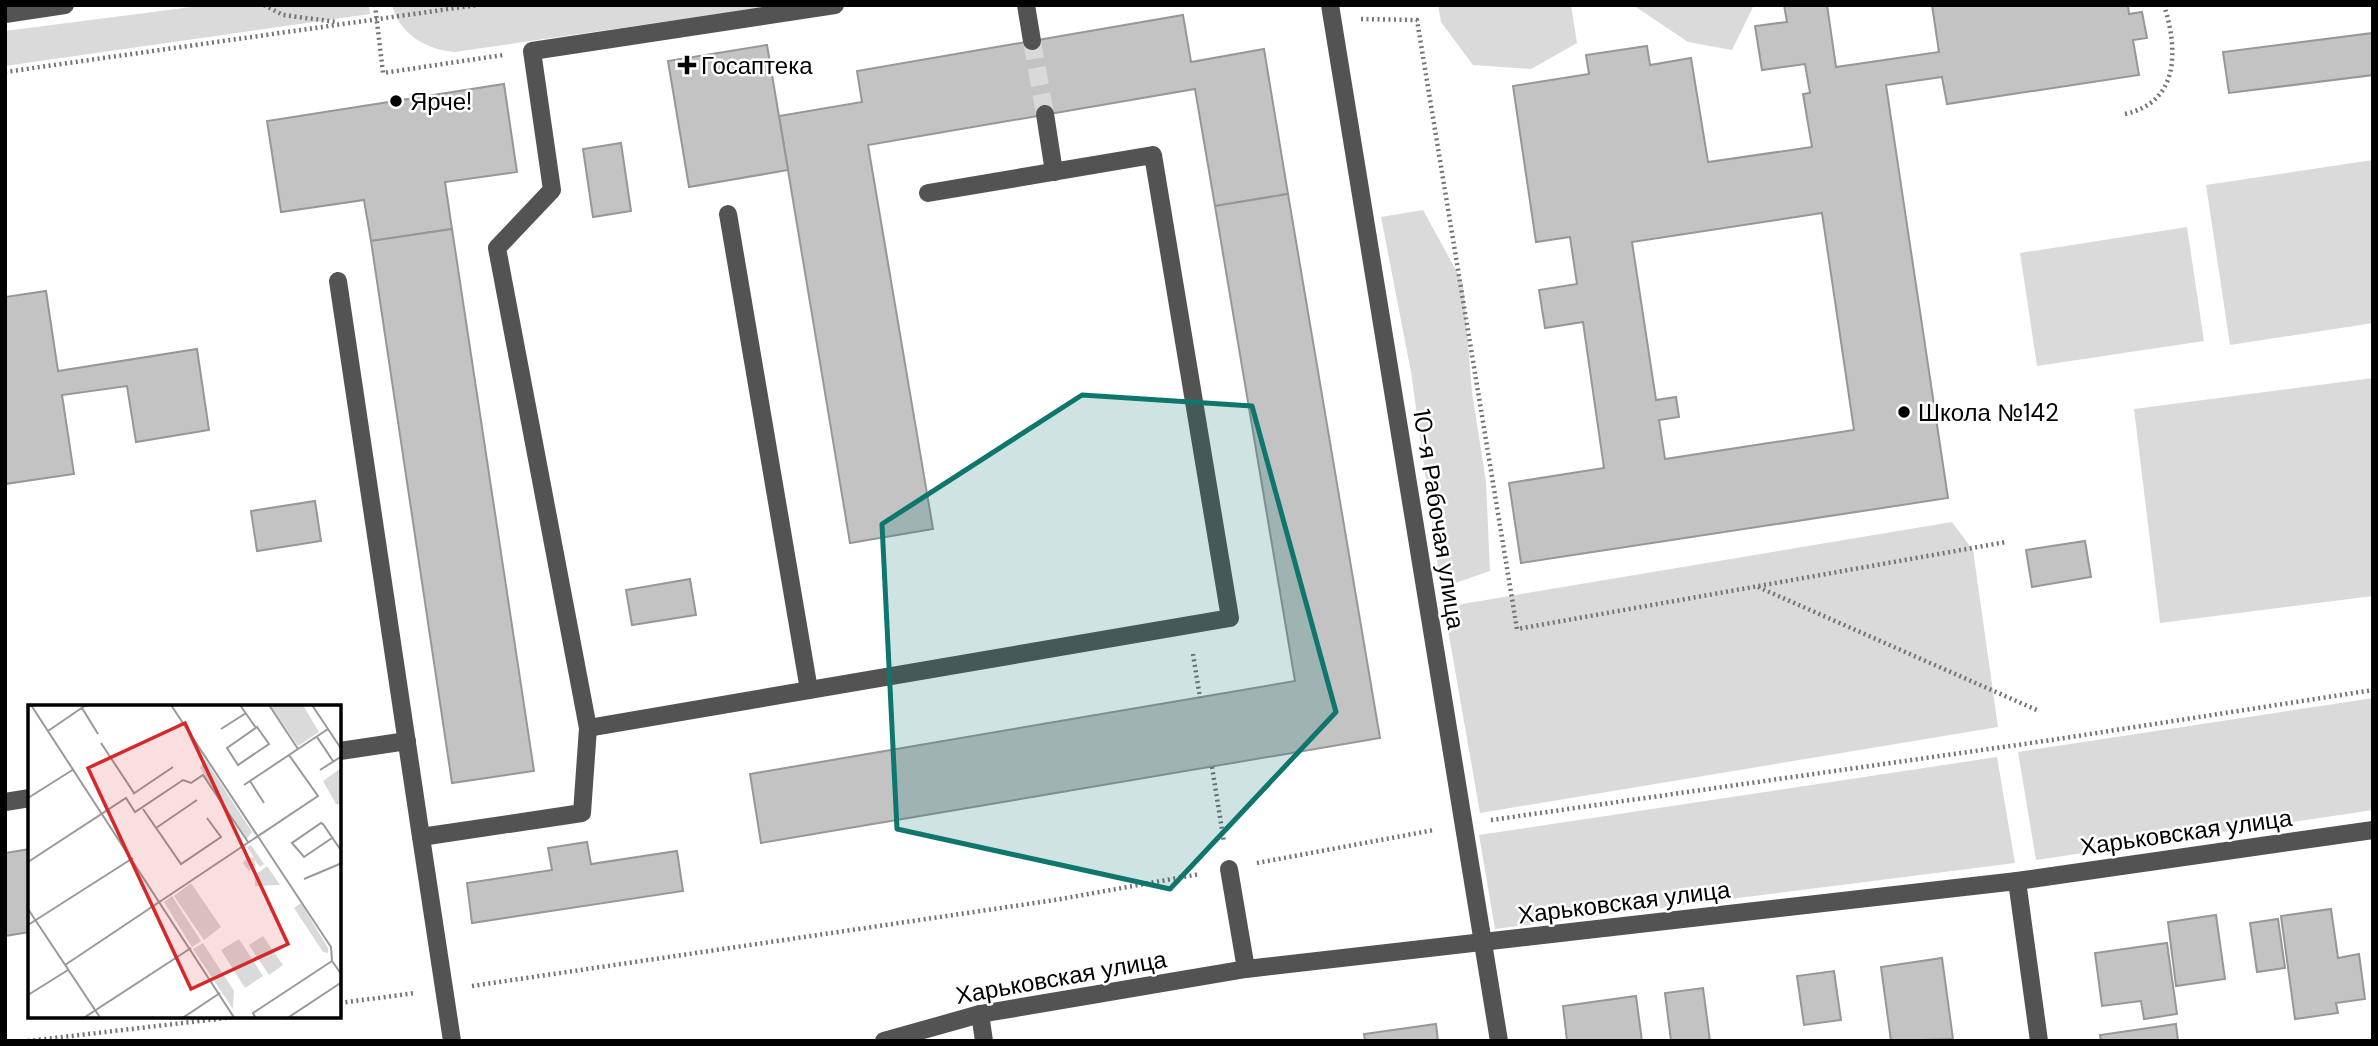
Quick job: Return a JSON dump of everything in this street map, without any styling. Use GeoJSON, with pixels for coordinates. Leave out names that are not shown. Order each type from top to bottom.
{"type":"FeatureCollection","features":[{"type":"Feature","properties":{"kind":"street"},"geometry":{"type":"LineString","coordinates":[[5,14],[65,5]]}},
{"type":"Feature","properties":{"kind":"street"},"geometry":{"type":"LineString","coordinates":[[421,837],[582,813],[588,728],[497,248],[552,190],[532,51],[835,5]]}},
{"type":"Feature","properties":{"kind":"street"},"geometry":{"type":"LineString","coordinates":[[1026,5],[1032,41]]}},
{"type":"Feature","properties":{"kind":"street","name":"10-я Рабочая улица"},"geometry":{"type":"LineString","coordinates":[[1331,12],[1485,942],[1499,1041]]}},
{"type":"Feature","properties":{"kind":"street"},"geometry":{"type":"LineString","coordinates":[[1045,114],[1054,172]]}},
{"type":"Feature","properties":{"kind":"street"},"geometry":{"type":"LineString","coordinates":[[588,728],[1230,618],[1153,155],[928,193]]}},
{"type":"Feature","properties":{"kind":"street"},"geometry":{"type":"LineString","coordinates":[[728,214],[809,690]]}},
{"type":"Feature","properties":{"kind":"street"},"geometry":{"type":"LineString","coordinates":[[338,282],[452,1041]]}},
{"type":"Feature","properties":{"kind":"street"},"geometry":{"type":"LineString","coordinates":[[341,751],[407,741]]}},
{"type":"Feature","properties":{"kind":"street"},"geometry":{"type":"LineString","coordinates":[[5,802],[28,798]]}},
{"type":"Feature","properties":{"kind":"street","name":"Харьковская улица"},"geometry":{"type":"LineString","coordinates":[[884,1041],[981,1014],[1246,970],[2017,881],[2373,830]]}},
{"type":"Feature","properties":{"kind":"street"},"geometry":{"type":"LineString","coordinates":[[1228,869],[1246,970]]}},
{"type":"Feature","properties":{"kind":"street"},"geometry":{"type":"LineString","coordinates":[[2017,881],[2039,1041]]}},
{"type":"Feature","properties":{"kind":"street"},"geometry":{"type":"LineString","coordinates":[[981,1014],[984,1041]]}},
{"type":"Feature","properties":{"kind":"path"},"geometry":{"type":"LineString","coordinates":[[264,5],[283,15],[344,23]]}},
{"type":"Feature","properties":{"kind":"path"},"geometry":{"type":"LineString","coordinates":[[375,5],[383,73],[532,51]]}},
{"type":"Feature","properties":{"kind":"path"},"geometry":{"type":"LineString","coordinates":[[5,72],[477,5]]}},
{"type":"Feature","properties":{"kind":"path"},"geometry":{"type":"LineString","coordinates":[[2125,114],[2144,110],[2159,95],[2172,71],[2171,28],[2164,5]]}},
{"type":"Feature","properties":{"kind":"path"},"geometry":{"type":"LineString","coordinates":[[1331,12],[1417,20],[1517,629],[2006,542]]}},
{"type":"Feature","properties":{"kind":"path"},"geometry":{"type":"LineString","coordinates":[[1757,586],[2039,711]]}},
{"type":"Feature","properties":{"kind":"path"},"geometry":{"type":"LineString","coordinates":[[1188,626],[1200,698]]}},
{"type":"Feature","properties":{"kind":"path"},"geometry":{"type":"LineString","coordinates":[[341,1003],[1014,906],[1465,824],[2045,741],[2373,690]]}},
{"type":"Feature","properties":{"kind":"path"},"geometry":{"type":"LineString","coordinates":[[1212,766],[1228,869]]}},
{"type":"Feature","properties":{"kind":"path"},"geometry":{"type":"LineString","coordinates":[[29,1041],[226,1018]]}},
{"type":"Feature","properties":{"kind":"highlighted area"},"geometry":{"type":"Polygon","coordinates":[[[1082,395],[1252,406],[1336,712],[1170,889],[897,829],[882,524],[1082,395]]]}},
{"type":"Feature","properties":{"kind":"shaded area"},"geometry":{"type":"Polygon","coordinates":[[[207,5],[369,5],[370,14],[5,66],[5,31],[207,5]]]}},
{"type":"Feature","properties":{"kind":"shaded area"},"geometry":{"type":"Polygon","coordinates":[[[392,5],[780,5],[455,52],[434,48],[416,39],[401,24],[392,5]]]}},
{"type":"Feature","properties":{"kind":"shaded area"},"geometry":{"type":"Polygon","coordinates":[[[1438,5],[1571,5],[1577,43],[1531,69],[1473,65],[1441,22],[1438,5]]]}},
{"type":"Feature","properties":{"kind":"shaded area"},"geometry":{"type":"Polygon","coordinates":[[[1633,5],[1754,5],[1732,50],[1688,42],[1633,5]]]}},
{"type":"Feature","properties":{"kind":"shaded area"},"geometry":{"type":"Polygon","coordinates":[[[2373,160],[2373,323],[2230,345],[2206,185],[2373,160]]]}},
{"type":"Feature","properties":{"kind":"shaded area"},"geometry":{"type":"Polygon","coordinates":[[[1423,210],[1463,283],[1472,392],[1486,482],[1490,571],[1441,588],[1411,372],[1381,217],[1423,210]]]}},
{"type":"Feature","properties":{"kind":"shaded area"},"geometry":{"type":"Polygon","coordinates":[[[2187,227],[2204,341],[2037,366],[2020,253],[2187,227]]]}},
{"type":"Feature","properties":{"kind":"shaded area"},"geometry":{"type":"Polygon","coordinates":[[[2373,378],[2373,596],[2160,623],[2134,409],[2373,378]]]}},
{"type":"Feature","properties":{"kind":"shaded area"},"geometry":{"type":"Polygon","coordinates":[[[1952,522],[1973,550],[1998,727],[1480,813],[1444,607],[1952,522]]]}},
{"type":"Feature","properties":{"kind":"shaded area"},"geometry":{"type":"Polygon","coordinates":[[[2373,698],[2373,810],[2036,860],[2018,752],[2373,698]]]}},
{"type":"Feature","properties":{"kind":"shaded area"},"geometry":{"type":"Polygon","coordinates":[[[1997,757],[2015,863],[1495,929],[1479,835],[1997,757]]]}},
{"type":"Feature","properties":{"kind":"building"},"geometry":{"type":"Polygon","coordinates":[[[1784,5],[1827,5],[1836,67],[1939,52],[1932,5],[2128,5],[2129,14],[2142,12],[2147,38],[2133,40],[2139,75],[1947,104],[1942,77],[1886,85],[1948,498],[1521,563],[1509,483],[1604,468],[1583,322],[1545,328],[1539,290],[1577,284],[1570,237],[1536,242],[1513,86],[1589,74],[1586,55],[1647,46],[1650,65],[1691,58],[1708,162],[1812,147],[1803,94],[1810,93],[1805,64],[1762,70],[1755,26],[1787,22],[1784,5]],[[1822,213],[1632,242],[1656,400],[1676,397],[1679,417],[1659,420],[1665,459],[1854,430],[1822,213]]]}},
{"type":"Feature","properties":{"kind":"building"},"geometry":{"type":"Polygon","coordinates":[[[1183,15],[1191,62],[1264,49],[1288,194],[1215,206],[1195,89],[868,145],[933,529],[850,543],[779,116],[862,102],[857,71],[1183,15]]]}},
{"type":"Feature","properties":{"kind":"building"},"geometry":{"type":"Polygon","coordinates":[[[2373,33],[2373,75],[2229,93],[2223,52],[2373,33]]]}},
{"type":"Feature","properties":{"kind":"building"},"geometry":{"type":"Polygon","coordinates":[[[767,45],[788,170],[689,187],[668,61],[767,45]]]}},
{"type":"Feature","properties":{"kind":"building"},"geometry":{"type":"Polygon","coordinates":[[[504,84],[517,172],[445,182],[452,229],[371,241],[364,200],[281,212],[267,121],[504,84]]]}},
{"type":"Feature","properties":{"kind":"building"},"geometry":{"type":"Polygon","coordinates":[[[621,143],[631,211],[593,217],[583,149],[621,143]]]}},
{"type":"Feature","properties":{"kind":"building"},"geometry":{"type":"Polygon","coordinates":[[[1288,194],[1380,738],[761,843],[750,774],[1295,681],[1215,206],[1288,194]]]}},
{"type":"Feature","properties":{"kind":"building"},"geometry":{"type":"Polygon","coordinates":[[[452,229],[534,771],[452,783],[371,241],[452,229]]]}},
{"type":"Feature","properties":{"kind":"building"},"geometry":{"type":"Polygon","coordinates":[[[46,291],[58,371],[197,349],[209,430],[136,442],[127,386],[62,395],[74,474],[5,484],[5,297],[46,291]]]}},
{"type":"Feature","properties":{"kind":"building"},"geometry":{"type":"Polygon","coordinates":[[[315,501],[321,541],[257,551],[251,511],[315,501]]]}},
{"type":"Feature","properties":{"kind":"building"},"geometry":{"type":"Polygon","coordinates":[[[2085,541],[2091,577],[2032,587],[2026,550],[2085,541]]]}},
{"type":"Feature","properties":{"kind":"building"},"geometry":{"type":"Polygon","coordinates":[[[690,579],[696,615],[632,625],[626,590],[690,579]]]}},
{"type":"Feature","properties":{"kind":"building"},"geometry":{"type":"Polygon","coordinates":[[[587,842],[591,864],[677,851],[683,891],[472,923],[467,883],[552,870],[548,848],[587,842]]]}},
{"type":"Feature","properties":{"kind":"building"},"geometry":{"type":"Polygon","coordinates":[[[28,849],[28,932],[5,936],[5,853],[28,849]]]}},
{"type":"Feature","properties":{"kind":"building"},"geometry":{"type":"Polygon","coordinates":[[[2331,909],[2338,958],[2359,954],[2365,999],[2336,1003],[2338,1013],[2295,1019],[2281,916],[2331,909]]]}},
{"type":"Feature","properties":{"kind":"building"},"geometry":{"type":"Polygon","coordinates":[[[2216,915],[2225,979],[2176,986],[2168,922],[2216,915]]]}},
{"type":"Feature","properties":{"kind":"building"},"geometry":{"type":"Polygon","coordinates":[[[2278,919],[2285,968],[2257,972],[2250,923],[2278,919]]]}},
{"type":"Feature","properties":{"kind":"building"},"geometry":{"type":"Polygon","coordinates":[[[2167,943],[2177,1014],[2144,1019],[2141,1001],[2102,1006],[2095,953],[2167,943]]]}},
{"type":"Feature","properties":{"kind":"building"},"geometry":{"type":"Polygon","coordinates":[[[1942,958],[1953,1039],[1891,1041],[1881,967],[1942,958]]]}},
{"type":"Feature","properties":{"kind":"building"},"geometry":{"type":"Polygon","coordinates":[[[1834,971],[1841,1020],[1804,1025],[1797,976],[1834,971]]]}},
{"type":"Feature","properties":{"kind":"building"},"geometry":{"type":"Polygon","coordinates":[[[1703,988],[1710,1041],[1671,1041],[1665,993],[1703,988]]]}},
{"type":"Feature","properties":{"kind":"building"},"geometry":{"type":"Polygon","coordinates":[[[1636,996],[1642,1041],[1567,1041],[1563,1006],[1636,996]]]}},
{"type":"Feature","properties":{"kind":"building"},"geometry":{"type":"Polygon","coordinates":[[[1436,1024],[1438,1041],[1365,1041],[1364,1034],[1436,1024]]]}},
{"type":"Feature","properties":{"kind":"building"},"geometry":{"type":"Polygon","coordinates":[[[2176,1024],[2178,1041],[2101,1041],[2100,1035],[2176,1024]]]}},
{"type":"Feature","properties":{"kind":"tunnel"},"geometry":{"type":"LineString","coordinates":[[1032,41],[1045,114]]}},
{"type":"Feature","properties":{"kind":"place","name":"Госаптека"},"geometry":{"type":"Point","coordinates":[687,65]}},
{"type":"Feature","properties":{"kind":"place","name":"Ярче!"},"geometry":{"type":"Point","coordinates":[396,101]}},
{"type":"Feature","properties":{"kind":"place","name":"Школа №142"},"geometry":{"type":"Point","coordinates":[1904,412]}}]}
